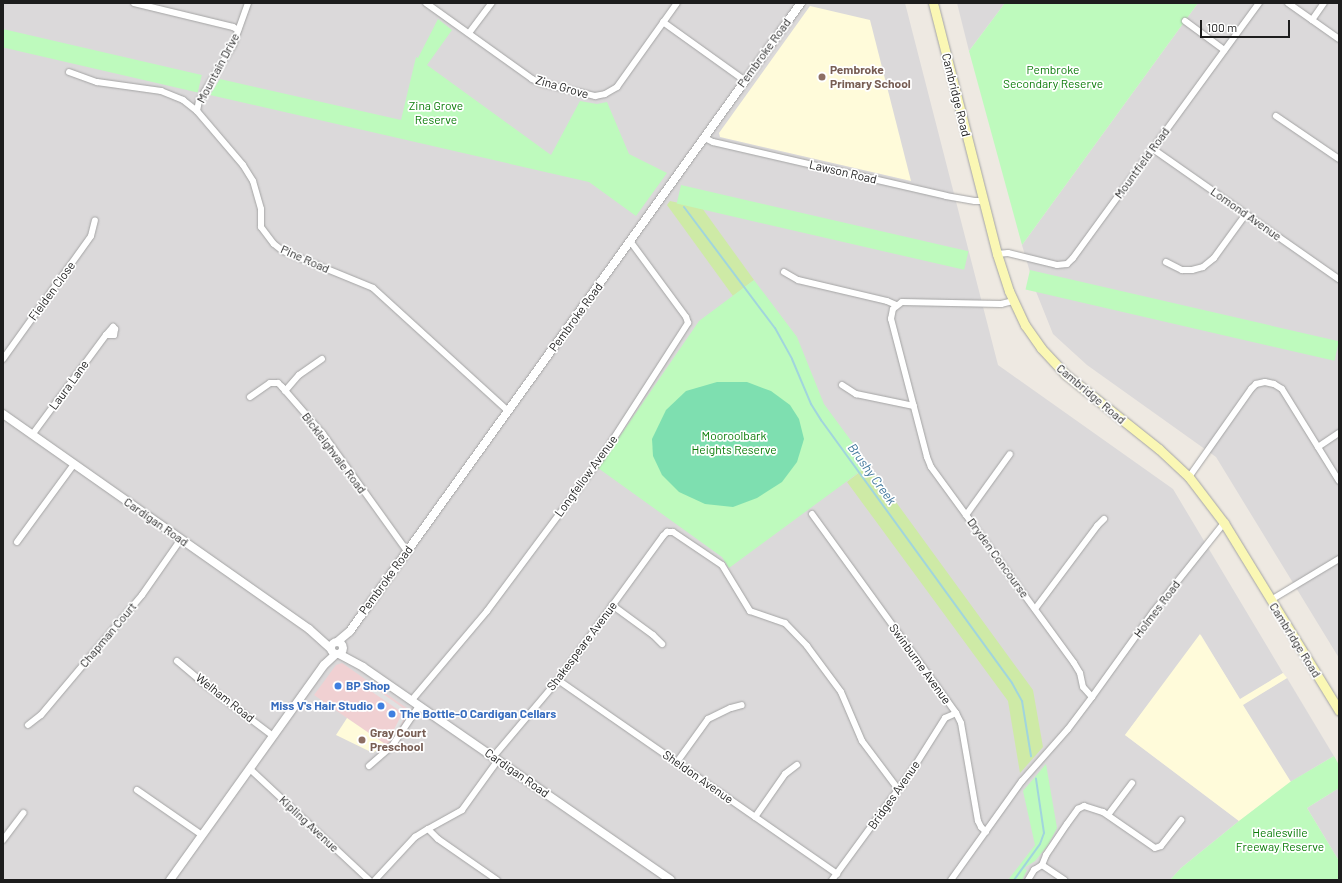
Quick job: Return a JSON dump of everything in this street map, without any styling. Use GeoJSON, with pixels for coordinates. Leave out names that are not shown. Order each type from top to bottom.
{"type":"FeatureCollection","features":[{"type":"Feature","properties":{"kind":"main road","name":"Cambridge Road"},"geometry":{"type":"LineString","coordinates":[[933,3],[997,254],[1013,301],[1036,341],[1065,374],[1159,449],[1189,476],[1224,523],[1339,711]]}},
{"type":"Feature","properties":{"kind":"street"},"geometry":{"type":"LineString","coordinates":[[134,3],[233,27],[238,30]]}},
{"type":"Feature","properties":{"kind":"street","name":"Mountain Drive"},"geometry":{"type":"LineString","coordinates":[[197,111],[199,101],[232,45],[248,3]]}},
{"type":"Feature","properties":{"kind":"street","name":"Zina Grove"},"geometry":{"type":"LineString","coordinates":[[426,3],[532,79],[541,83],[580,93],[601,96],[617,87],[677,3]]}},
{"type":"Feature","properties":{"kind":"street"},"geometry":{"type":"LineString","coordinates":[[469,33],[492,3]]}},
{"type":"Feature","properties":{"kind":"street","name":"Pembroke Road"},"geometry":{"type":"LineString","coordinates":[[170,880],[705,138],[744,80],[801,3]]}},
{"type":"Feature","properties":{"kind":"street","name":"Mountfield Road"},"geometry":{"type":"LineString","coordinates":[[997,254],[1008,254],[1057,265],[1066,264],[1073,258],[1259,3]]}},
{"type":"Feature","properties":{"kind":"street"},"geometry":{"type":"LineString","coordinates":[[1288,3],[1339,39]]}},
{"type":"Feature","properties":{"kind":"street"},"geometry":{"type":"LineString","coordinates":[[1312,20],[1324,3]]}},
{"type":"Feature","properties":{"kind":"street"},"geometry":{"type":"LineString","coordinates":[[1185,21],[1224,50]]}},
{"type":"Feature","properties":{"kind":"street"},"geometry":{"type":"LineString","coordinates":[[663,22],[744,80]]}},
{"type":"Feature","properties":{"kind":"street","name":"Pine Road"},"geometry":{"type":"LineString","coordinates":[[69,72],[97,82],[161,91],[183,100],[197,111],[243,165],[253,181],[261,209],[261,227],[274,244],[283,251],[373,288],[508,411]]}},
{"type":"Feature","properties":{"kind":"street"},"geometry":{"type":"LineString","coordinates":[[1276,116],[1339,159]]}},
{"type":"Feature","properties":{"kind":"street","name":"Lawson Road"},"geometry":{"type":"LineString","coordinates":[[705,138],[713,142],[946,196],[983,201]]}},
{"type":"Feature","properties":{"kind":"street","name":"Lomond Avenue"},"geometry":{"type":"LineString","coordinates":[[1153,149],[1339,279]]}},
{"type":"Feature","properties":{"kind":"street"},"geometry":{"type":"LineString","coordinates":[[1166,262],[1182,270],[1192,270],[1203,266],[1214,258],[1246,214]]}},
{"type":"Feature","properties":{"kind":"street","name":"Fielden Close"},"geometry":{"type":"LineString","coordinates":[[3,359],[91,236],[95,220]]}},
{"type":"Feature","properties":{"kind":"street","name":"Longfellow Avenue"},"geometry":{"type":"LineString","coordinates":[[411,701],[487,611],[601,458],[688,323],[686,317],[630,241]]}},
{"type":"Feature","properties":{"kind":"street"},"geometry":{"type":"LineString","coordinates":[[784,272],[798,280],[887,301],[896,305],[906,302],[1002,304],[1013,301]]}},
{"type":"Feature","properties":{"kind":"street","name":"Dryden Concourse"},"geometry":{"type":"LineString","coordinates":[[896,305],[892,312],[891,320],[928,462],[1074,663],[1080,673],[1083,687],[1092,697]]}},
{"type":"Feature","properties":{"kind":"street","name":"Laura Lane"},"geometry":{"type":"LineString","coordinates":[[32,435],[106,335]]}},
{"type":"Feature","properties":{"kind":"street"},"geometry":{"type":"LineString","coordinates":[[250,397],[270,383],[278,384],[285,390],[299,375],[322,359]]}},
{"type":"Feature","properties":{"kind":"street"},"geometry":{"type":"LineString","coordinates":[[1189,476],[1251,389],[1256,384],[1264,382],[1274,384],[1282,389],[1339,482]]}},
{"type":"Feature","properties":{"kind":"street"},"geometry":{"type":"LineString","coordinates":[[842,385],[856,394],[914,406]]}},
{"type":"Feature","properties":{"kind":"street","name":"Bickleighvale Road"},"geometry":{"type":"LineString","coordinates":[[285,390],[322,434],[407,551]]}},
{"type":"Feature","properties":{"kind":"street","name":"Cardigan Road"},"geometry":{"type":"LineString","coordinates":[[3,414],[411,701],[671,880]]}},
{"type":"Feature","properties":{"kind":"street"},"geometry":{"type":"LineString","coordinates":[[1318,447],[1339,433]]}},
{"type":"Feature","properties":{"kind":"street"},"geometry":{"type":"LineString","coordinates":[[966,515],[1010,454]]}},
{"type":"Feature","properties":{"kind":"street"},"geometry":{"type":"LineString","coordinates":[[17,542],[74,464]]}},
{"type":"Feature","properties":{"kind":"street","name":"Swinburne Avenue"},"geometry":{"type":"LineString","coordinates":[[812,514],[956,713],[961,723],[978,821],[986,832]]}},
{"type":"Feature","properties":{"kind":"street"},"geometry":{"type":"LineString","coordinates":[[1035,609],[1097,526],[1104,519]]}},
{"type":"Feature","properties":{"kind":"street","name":"Holmes Road"},"geometry":{"type":"LineString","coordinates":[[1092,697],[1153,612],[1224,523]]}},
{"type":"Feature","properties":{"kind":"street","name":"Shakespeare Avenue"},"geometry":{"type":"LineString","coordinates":[[428,828],[462,810],[495,759],[558,680],[667,532],[673,532],[681,536],[715,559],[722,565],[750,611],[785,623],[807,646],[841,692],[862,741],[898,789]]}},
{"type":"Feature","properties":{"kind":"street","name":"Chapman Court"},"geometry":{"type":"LineString","coordinates":[[28,725],[41,715],[142,594],[181,540]]}},
{"type":"Feature","properties":{"kind":"street"},"geometry":{"type":"LineString","coordinates":[[1271,600],[1339,559]]}},
{"type":"Feature","properties":{"kind":"street"},"geometry":{"type":"LineString","coordinates":[[612,605],[653,635],[662,644]]}},
{"type":"Feature","properties":{"kind":"street","name":"Welham Road"},"geometry":{"type":"LineString","coordinates":[[177,661],[203,683],[273,736]]}},
{"type":"Feature","properties":{"kind":"street","name":"Sheldon Avenue"},"geometry":{"type":"LineString","coordinates":[[558,680],[837,874]]}},
{"type":"Feature","properties":{"kind":"street"},"geometry":{"type":"LineString","coordinates":[[951,880],[1025,776],[1063,734],[1092,697]]}},
{"type":"Feature","properties":{"kind":"street"},"geometry":{"type":"LineString","coordinates":[[677,762],[708,719],[731,708],[742,705]]}},
{"type":"Feature","properties":{"kind":"street"},"geometry":{"type":"LineString","coordinates":[[368,766],[392,746],[419,706]]}},
{"type":"Feature","properties":{"kind":"street","name":"Bridges Avenue"},"geometry":{"type":"LineString","coordinates":[[832,880],[911,772],[945,718],[956,713]]}},
{"type":"Feature","properties":{"kind":"street"},"geometry":{"type":"LineString","coordinates":[[755,817],[785,774],[797,765]]}},
{"type":"Feature","properties":{"kind":"street","name":"Kipling Avenue"},"geometry":{"type":"LineString","coordinates":[[250,768],[369,880]]}},
{"type":"Feature","properties":{"kind":"street"},"geometry":{"type":"LineString","coordinates":[[1108,815],[1132,783]]}},
{"type":"Feature","properties":{"kind":"street"},"geometry":{"type":"LineString","coordinates":[[137,790],[202,835]]}},
{"type":"Feature","properties":{"kind":"street"},"geometry":{"type":"LineString","coordinates":[[1028,880],[1034,870],[1042,865],[1046,855],[1081,807],[1090,806],[1108,815],[1154,848],[1161,846],[1181,820]]}},
{"type":"Feature","properties":{"kind":"street"},"geometry":{"type":"LineString","coordinates":[[3,840],[23,812]]}},
{"type":"Feature","properties":{"kind":"street"},"geometry":{"type":"LineString","coordinates":[[375,880],[416,836],[428,828],[438,839],[487,877],[497,880]]}},
{"type":"Feature","properties":{"kind":"street"},"geometry":{"type":"LineString","coordinates":[[1042,865],[1064,880]]}},
{"type":"Feature","properties":{"kind":"shaded area"},"geometry":{"type":"Polygon","coordinates":[[[3,3],[905,3],[998,365],[1173,489],[1283,673],[1240,700],[1201,635],[1125,735],[1239,821],[1181,868],[1170,880],[3,880],[3,3]]]}},
{"type":"Feature","properties":{"kind":"shaded area"},"geometry":{"type":"Polygon","coordinates":[[[957,3],[1005,3],[969,51],[957,3]]]}},
{"type":"Feature","properties":{"kind":"shaded area"},"geometry":{"type":"Polygon","coordinates":[[[1198,3],[1339,3],[1339,658],[1216,457],[1087,365],[1053,334],[1035,289],[1022,245],[1198,3]]]}},
{"type":"Feature","properties":{"kind":"shaded area","name":"Pembroke Primary School"},"geometry":{"type":"Polygon","coordinates":[[[810,6],[870,20],[911,181],[720,137],[719,133],[810,6]]]}},
{"type":"Feature","properties":{"kind":"shaded area"},"geometry":{"type":"Polygon","coordinates":[[[1200,634],[1240,699],[1283,673],[1287,678],[1243,705],[1291,782],[1239,821],[1125,735],[1200,634]]]}},
{"type":"Feature","properties":{"kind":"shaded area"},"geometry":{"type":"Polygon","coordinates":[[[342,663],[411,711],[387,746],[314,695],[336,665],[342,663]]]}},
{"type":"Feature","properties":{"kind":"shaded area"},"geometry":{"type":"Polygon","coordinates":[[[1287,678],[1334,756],[1289,783],[1242,705],[1287,678]]]}},
{"type":"Feature","properties":{"kind":"shaded area"},"geometry":{"type":"Polygon","coordinates":[[[365,681],[403,708],[400,711],[362,685],[365,681]]]}},
{"type":"Feature","properties":{"kind":"shaded area"},"geometry":{"type":"Polygon","coordinates":[[[402,714],[406,716],[392,742],[389,740],[402,714]]]}},
{"type":"Feature","properties":{"kind":"shaded area","name":"Gray Court Preschool"},"geometry":{"type":"Polygon","coordinates":[[[347,718],[385,744],[373,753],[336,735],[347,718]]]}},
{"type":"Feature","properties":{"kind":"shaded area"},"geometry":{"type":"Polygon","coordinates":[[[1339,788],[1339,861],[1307,808],[1339,788]]]}},
{"type":"Feature","properties":{"kind":"green space","name":"Pembroke Secondary Reserve"},"geometry":{"type":"Polygon","coordinates":[[[1005,3],[1198,3],[1022,245],[969,51],[1005,3]]]}},
{"type":"Feature","properties":{"kind":"green space","name":"Zina Grove Reserve"},"geometry":{"type":"Polygon","coordinates":[[[438,19],[452,30],[427,65],[551,155],[580,101],[597,104],[607,102],[629,154],[667,173],[636,216],[589,182],[210,95],[220,79],[401,120],[416,57],[418,58],[438,19]]]}},
{"type":"Feature","properties":{"kind":"green space"},"geometry":{"type":"Polygon","coordinates":[[[3,29],[202,75],[198,92],[3,47],[3,29]]]}},
{"type":"Feature","properties":{"kind":"green space"},"geometry":{"type":"Polygon","coordinates":[[[681,185],[968,251],[964,270],[677,204],[681,185]]]}},
{"type":"Feature","properties":{"kind":"green space"},"geometry":{"type":"Polygon","coordinates":[[[670,201],[702,208],[754,280],[733,296],[667,205],[670,201]]]}},
{"type":"Feature","properties":{"kind":"green space"},"geometry":{"type":"Polygon","coordinates":[[[1030,270],[1339,341],[1334,361],[1026,289],[1030,270]]]}},
{"type":"Feature","properties":{"kind":"green space","name":"Mooroolbark Heights Reserve"},"geometry":{"type":"Polygon","coordinates":[[[754,280],[797,337],[824,404],[869,465],[729,568],[722,557],[598,468],[699,321],[754,280]]]}},
{"type":"Feature","properties":{"kind":"green space"},"geometry":{"type":"Polygon","coordinates":[[[717,382],[747,382],[771,391],[790,405],[799,419],[804,439],[797,462],[782,482],[757,498],[733,507],[705,504],[679,492],[662,475],[653,456],[652,439],[666,410],[686,391],[717,382]]]}},
{"type":"Feature","properties":{"kind":"green space"},"geometry":{"type":"Polygon","coordinates":[[[869,465],[1033,690],[1043,747],[1020,773],[1008,701],[847,482],[869,465]]]}},
{"type":"Feature","properties":{"kind":"green space","name":"Healesville Freeway Reserve"},"geometry":{"type":"Polygon","coordinates":[[[1334,756],[1339,765],[1339,788],[1307,808],[1339,861],[1339,880],[1170,880],[1181,868],[1290,782],[1334,756]]]}},
{"type":"Feature","properties":{"kind":"green space"},"geometry":{"type":"Polygon","coordinates":[[[1046,764],[1057,828],[1048,845],[1035,861],[1024,868],[1027,870],[1022,880],[1008,880],[1035,845],[1023,791],[1046,764]]]}},
{"type":"Feature","properties":{"kind":"waterway","name":"Brushy Creek"},"geometry":{"type":"LineString","coordinates":[[684,207],[775,328],[792,359],[811,404],[821,420],[1012,683],[1022,701],[1031,756]]}},
{"type":"Feature","properties":{"kind":"waterway","name":"Brushy Creek"},"geometry":{"type":"LineString","coordinates":[[1014,880],[1040,844],[1044,833],[1036,779]]}},
{"type":"Feature","properties":{"kind":"place","name":"Pembroke Primary School"},"geometry":{"type":"Point","coordinates":[822,77]}},
{"type":"Feature","properties":{"kind":"place","name":"BP Shop"},"geometry":{"type":"Point","coordinates":[338,686]}},
{"type":"Feature","properties":{"kind":"place","name":"Miss V's Hair Studio"},"geometry":{"type":"Point","coordinates":[381,706]}},
{"type":"Feature","properties":{"kind":"place","name":"The Bottle-O Cardigan Cellars"},"geometry":{"type":"Point","coordinates":[392,714]}},
{"type":"Feature","properties":{"kind":"place","name":"Gray Court Preschool"},"geometry":{"type":"Point","coordinates":[362,740]}}]}
